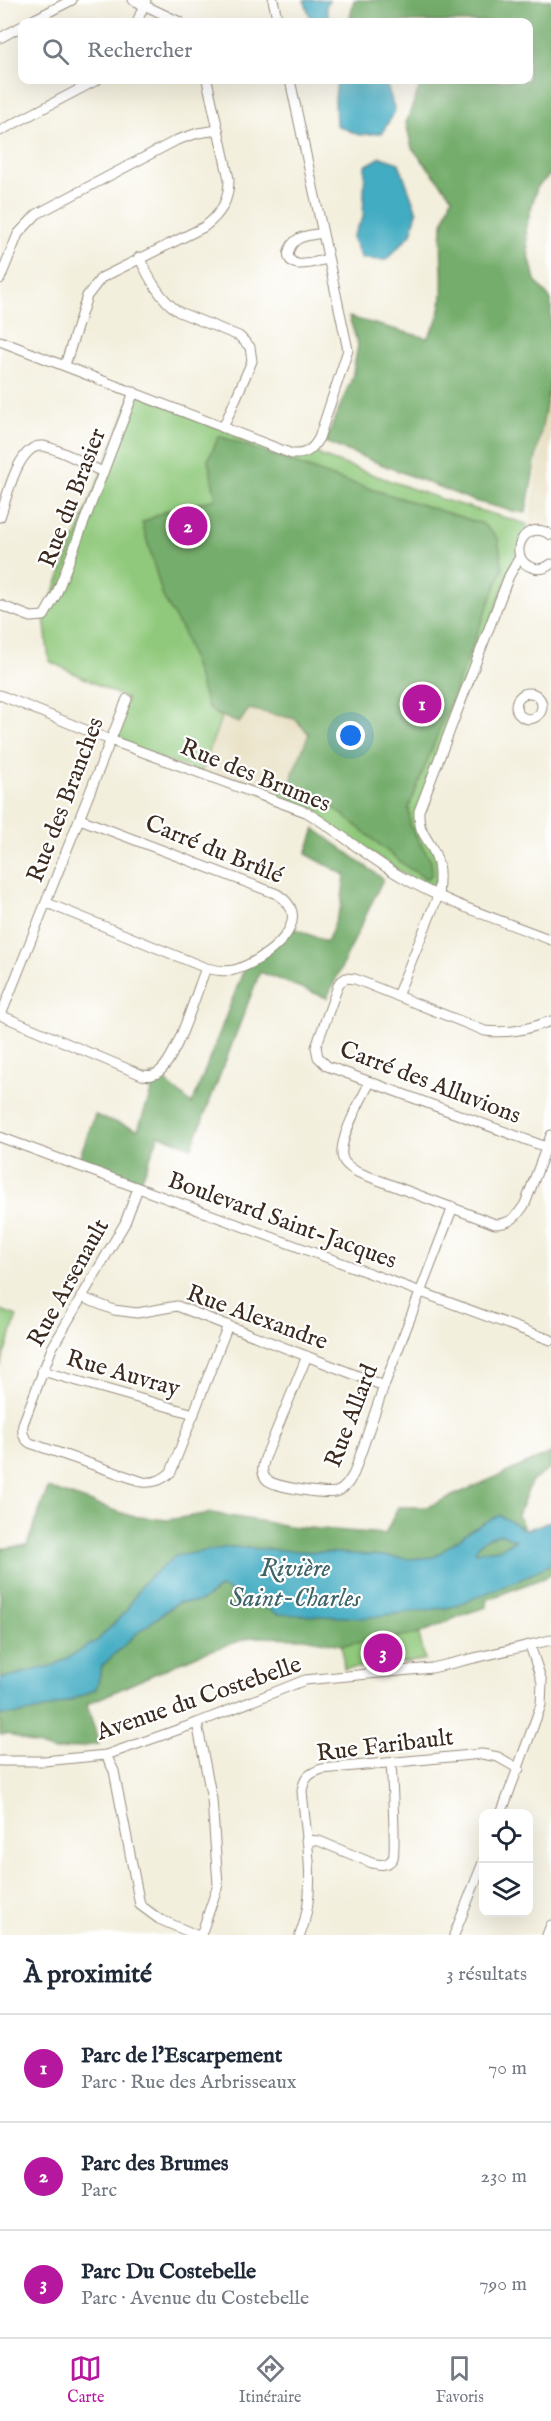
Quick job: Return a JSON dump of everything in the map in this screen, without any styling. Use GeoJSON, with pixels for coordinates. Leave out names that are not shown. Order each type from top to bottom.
{"type":"FeatureCollection","features":[{"type":"Feature","properties":{"kind":"street"},"geometry":{"type":"LineString","coordinates":[[37,18],[72,0]]}},
{"type":"Feature","properties":{"kind":"street"},"geometry":{"type":"LineString","coordinates":[[133,0],[145,3],[173,18]]}},
{"type":"Feature","properties":{"kind":"street"},"geometry":{"type":"LineString","coordinates":[[273,0],[277,18]]}},
{"type":"Feature","properties":{"kind":"street"},"geometry":{"type":"LineString","coordinates":[[139,18],[145,3]]}},
{"type":"Feature","properties":{"kind":"street"},"geometry":{"type":"LineString","coordinates":[[0,38],[18,28]]}},
{"type":"Feature","properties":{"kind":"street"},"geometry":{"type":"LineString","coordinates":[[0,131],[89,84]]}},
{"type":"Feature","properties":{"kind":"street"},"geometry":{"type":"LineString","coordinates":[[65,365],[87,296],[93,285],[109,273],[139,257],[204,227],[224,206],[229,193],[228,179],[208,84]]}},
{"type":"Feature","properties":{"kind":"street"},"geometry":{"type":"LineString","coordinates":[[0,341],[292,454],[307,453],[314,448],[320,438],[348,350],[291,84]]}},
{"type":"Feature","properties":{"kind":"street"},"geometry":{"type":"LineString","coordinates":[[0,279],[18,234],[37,214],[177,140],[198,133],[218,130]]}},
{"type":"Feature","properties":{"kind":"street"},"geometry":{"type":"LineString","coordinates":[[322,233],[300,238],[291,244],[288,252],[289,258],[301,264],[327,259]]}},
{"type":"Feature","properties":{"kind":"street"},"geometry":{"type":"LineString","coordinates":[[139,257],[148,276],[170,306],[179,312],[239,336],[250,347],[252,361],[223,428]]}},
{"type":"Feature","properties":{"kind":"street","name":"Rue du Brasier"},"geometry":{"type":"LineString","coordinates":[[0,605],[32,617],[44,616],[56,595],[134,392]]}},
{"type":"Feature","properties":{"kind":"street"},"geometry":{"type":"LineString","coordinates":[[0,517],[21,460],[31,448],[45,446],[103,472]]}},
{"type":"Feature","properties":{"kind":"street"},"geometry":{"type":"LineString","coordinates":[[551,535],[537,530],[528,533],[521,540],[518,549],[520,557],[530,568],[538,569],[551,564]]}},
{"type":"Feature","properties":{"kind":"street"},"geometry":{"type":"LineString","coordinates":[[397,996],[438,896],[440,879],[436,855],[418,826],[419,811],[508,576],[520,557]]}},
{"type":"Feature","properties":{"kind":"street","name":"Rue des Brumes"},"geometry":{"type":"LineString","coordinates":[[0,695],[110,740],[306,812],[325,823],[387,869],[438,896],[551,940]]}},
{"type":"Feature","properties":{"kind":"street","name":"Rue des Branches"},"geometry":{"type":"LineString","coordinates":[[0,1015],[47,903],[127,699]]}},
{"type":"Feature","properties":{"kind":"street"},"geometry":{"type":"LineString","coordinates":[[540,711],[551,715]]}},
{"type":"Feature","properties":{"kind":"street","name":"Carré du Brûlé"},"geometry":{"type":"LineString","coordinates":[[47,903],[206,968],[219,971],[234,970],[275,949],[292,920],[294,912],[291,906],[277,894],[80,819]]}},
{"type":"Feature","properties":{"kind":"street"},"geometry":{"type":"LineString","coordinates":[[0,1015],[142,1075],[150,1076],[161,1070],[174,1049],[206,968]]}},
{"type":"Feature","properties":{"kind":"street","name":"Carré des Alluvions"},"geometry":{"type":"LineString","coordinates":[[546,1147],[327,1066],[318,1057],[316,1047],[339,983],[346,978],[356,979],[485,1031],[503,1033],[524,1031],[551,1021]]}},
{"type":"Feature","properties":{"kind":"street"},"geometry":{"type":"LineString","coordinates":[[369,1082],[343,1141],[343,1159],[357,1172],[495,1224],[511,1221],[525,1204],[551,1135]]}},
{"type":"Feature","properties":{"kind":"street","name":"Boulevard Saint-Jacques"},"geometry":{"type":"LineString","coordinates":[[0,1137],[551,1340]]}},
{"type":"Feature","properties":{"kind":"street","name":"Rue Arsenault"},"geometry":{"type":"LineString","coordinates":[[138,1188],[125,1222],[52,1348],[23,1424],[24,1437],[28,1442],[143,1482],[152,1483],[164,1478],[171,1472],[228,1325]]}},
{"type":"Feature","properties":{"kind":"street","name":"Rue Allard"},"geometry":{"type":"LineString","coordinates":[[307,1356],[262,1468],[264,1475],[274,1484],[328,1493],[338,1492],[348,1484],[354,1473],[384,1386],[453,1207]]}},
{"type":"Feature","properties":{"kind":"street","name":"Rue Alexandre"},"geometry":{"type":"LineString","coordinates":[[81,1297],[114,1310],[137,1313],[177,1306],[384,1386]]}},
{"type":"Feature","properties":{"kind":"street","name":"Rue Auvray"},"geometry":{"type":"LineString","coordinates":[[42,1371],[194,1414]]}},
{"type":"Feature","properties":{"kind":"street","name":"Avenue du Costebelle"},"geometry":{"type":"LineString","coordinates":[[0,1761],[45,1761],[106,1755],[197,1724],[305,1680],[432,1668],[551,1640]]}},
{"type":"Feature","properties":{"kind":"street"},"geometry":{"type":"LineString","coordinates":[[503,1809],[541,1706],[542,1682],[530,1645]]}},
{"type":"Feature","properties":{"kind":"street"},"geometry":{"type":"LineString","coordinates":[[106,1755],[114,1771],[140,1905],[159,1919],[198,1935],[218,1885],[212,1799],[197,1724]]}},
{"type":"Feature","properties":{"kind":"street","name":"Rue Faribault"},"geometry":{"type":"LineString","coordinates":[[300,1935],[306,1919],[310,1895],[302,1791],[307,1775],[322,1769],[482,1754],[498,1757],[519,1768]]}},
{"type":"Feature","properties":{"kind":"street"},"geometry":{"type":"LineString","coordinates":[[306,1840],[319,1841],[372,1863],[381,1865],[388,1863],[394,1857],[396,1846],[392,1818],[391,1763]]}},
{"type":"Feature","properties":{"kind":"street"},"geometry":{"type":"LineString","coordinates":[[454,1935],[482,1863]]}},
{"type":"Feature","properties":{"kind":"street"},"geometry":{"type":"LineString","coordinates":[[547,1935],[551,1925]]}},
{"type":"Feature","properties":{"kind":"shaded area"},"geometry":{"type":"Polygon","coordinates":[[[551,368],[551,535],[528,533],[551,368]]]}},
{"type":"Feature","properties":{"kind":"shaded area"},"geometry":{"type":"Polygon","coordinates":[[[265,596],[371,740],[270,799],[201,773],[265,596]]]}},
{"type":"Feature","properties":{"kind":"green space"},"geometry":{"type":"Polygon","coordinates":[[[354,0],[551,0],[551,174],[537,187],[526,227],[528,251],[535,280],[551,300],[551,378],[526,513],[474,501],[325,442],[352,378],[358,345],[349,317],[427,338],[435,326],[439,313],[442,299],[442,229],[452,197],[412,148],[406,123],[421,84],[533,84],[533,18],[350,18],[354,0]]]}},
{"type":"Feature","properties":{"kind":"green space"},"geometry":{"type":"Polygon","coordinates":[[[134,392],[292,454],[314,448],[321,456],[444,500],[527,524],[528,533],[518,549],[419,811],[436,855],[438,896],[325,823],[270,799],[371,740],[265,597],[201,773],[110,740],[127,699],[49,661],[44,616],[134,392]]]}},
{"type":"Feature","properties":{"kind":"green space"},"geometry":{"type":"Polygon","coordinates":[[[219,436],[336,478],[483,524],[498,538],[503,568],[409,807],[410,826],[431,861],[432,874],[427,879],[408,868],[333,807],[290,787],[294,770],[309,734],[295,719],[249,709],[239,723],[214,713],[207,705],[183,632],[163,597],[142,523],[166,511],[216,499],[208,460],[219,436]]]}},
{"type":"Feature","properties":{"kind":"green space"},"geometry":{"type":"Polygon","coordinates":[[[315,829],[383,879],[327,998],[260,972],[192,1147],[159,1135],[141,1181],[79,1158],[95,1115],[138,1130],[151,1092],[150,1076],[158,1075],[192,1104],[246,964],[264,956],[289,926],[327,942],[341,907],[345,875],[306,854],[315,829]]]}},
{"type":"Feature","properties":{"kind":"green space"},"geometry":{"type":"Polygon","coordinates":[[[0,1310],[17,1316],[0,1367],[0,1310]]]}},
{"type":"Feature","properties":{"kind":"green space"},"geometry":{"type":"Polygon","coordinates":[[[551,1453],[551,1468],[531,1482],[518,1515],[525,1530],[473,1529],[434,1557],[411,1559],[229,1547],[178,1556],[143,1583],[126,1611],[97,1641],[55,1665],[0,1679],[0,1549],[27,1545],[48,1488],[131,1516],[167,1520],[211,1513],[295,1527],[385,1534],[398,1507],[427,1507],[551,1453]]]}},
{"type":"Feature","properties":{"kind":"green space"},"geometry":{"type":"Polygon","coordinates":[[[502,1534],[517,1539],[499,1549],[474,1553],[485,1539],[502,1534]]]}},
{"type":"Feature","properties":{"kind":"green space"},"geometry":{"type":"Polygon","coordinates":[[[551,1564],[551,1575],[486,1600],[487,1607],[467,1613],[419,1634],[342,1645],[304,1638],[252,1637],[197,1655],[87,1704],[99,1744],[53,1751],[8,1734],[0,1735],[0,1715],[49,1708],[96,1689],[102,1666],[136,1634],[179,1602],[199,1602],[222,1587],[278,1614],[519,1580],[551,1564]]]}},
{"type":"Feature","properties":{"kind":"green space"},"geometry":{"type":"Polygon","coordinates":[[[419,1634],[425,1660],[344,1669],[342,1645],[419,1634]]]}},
{"type":"Feature","properties":{"kind":"water"},"geometry":{"type":"Polygon","coordinates":[[[304,0],[329,0],[326,7],[329,18],[311,18],[304,0]]]}},
{"type":"Feature","properties":{"kind":"water"},"geometry":{"type":"Polygon","coordinates":[[[337,84],[384,84],[388,88],[395,111],[382,133],[359,135],[336,125],[337,84]]]}},
{"type":"Feature","properties":{"kind":"water"},"geometry":{"type":"Polygon","coordinates":[[[381,157],[399,163],[417,212],[411,234],[386,260],[362,259],[352,237],[363,218],[365,166],[381,157]]]}},
{"type":"Feature","properties":{"kind":"water","name":"Rivière Saint-Charles"},"geometry":{"type":"Polygon","coordinates":[[[499,1515],[525,1530],[551,1521],[551,1564],[519,1580],[452,1607],[363,1618],[278,1614],[221,1587],[199,1602],[178,1602],[136,1634],[102,1666],[96,1689],[49,1708],[0,1715],[0,1679],[55,1665],[97,1641],[126,1611],[143,1583],[176,1556],[229,1547],[411,1559],[434,1557],[473,1529],[499,1515]],[[502,1534],[493,1536],[482,1541],[475,1552],[499,1549],[516,1540],[502,1534]]]}},
{"type":"Feature","properties":{"kind":"place","name":"Parc des Brumes"},"geometry":{"type":"Point","coordinates":[188,526]}},
{"type":"Feature","properties":{"kind":"place","name":"Parc de l'Escarpement"},"geometry":{"type":"Point","coordinates":[422,704]}},
{"type":"Feature","properties":{"kind":"place","name":"Parc Du Costebelle"},"geometry":{"type":"Point","coordinates":[383,1653]}}]}
